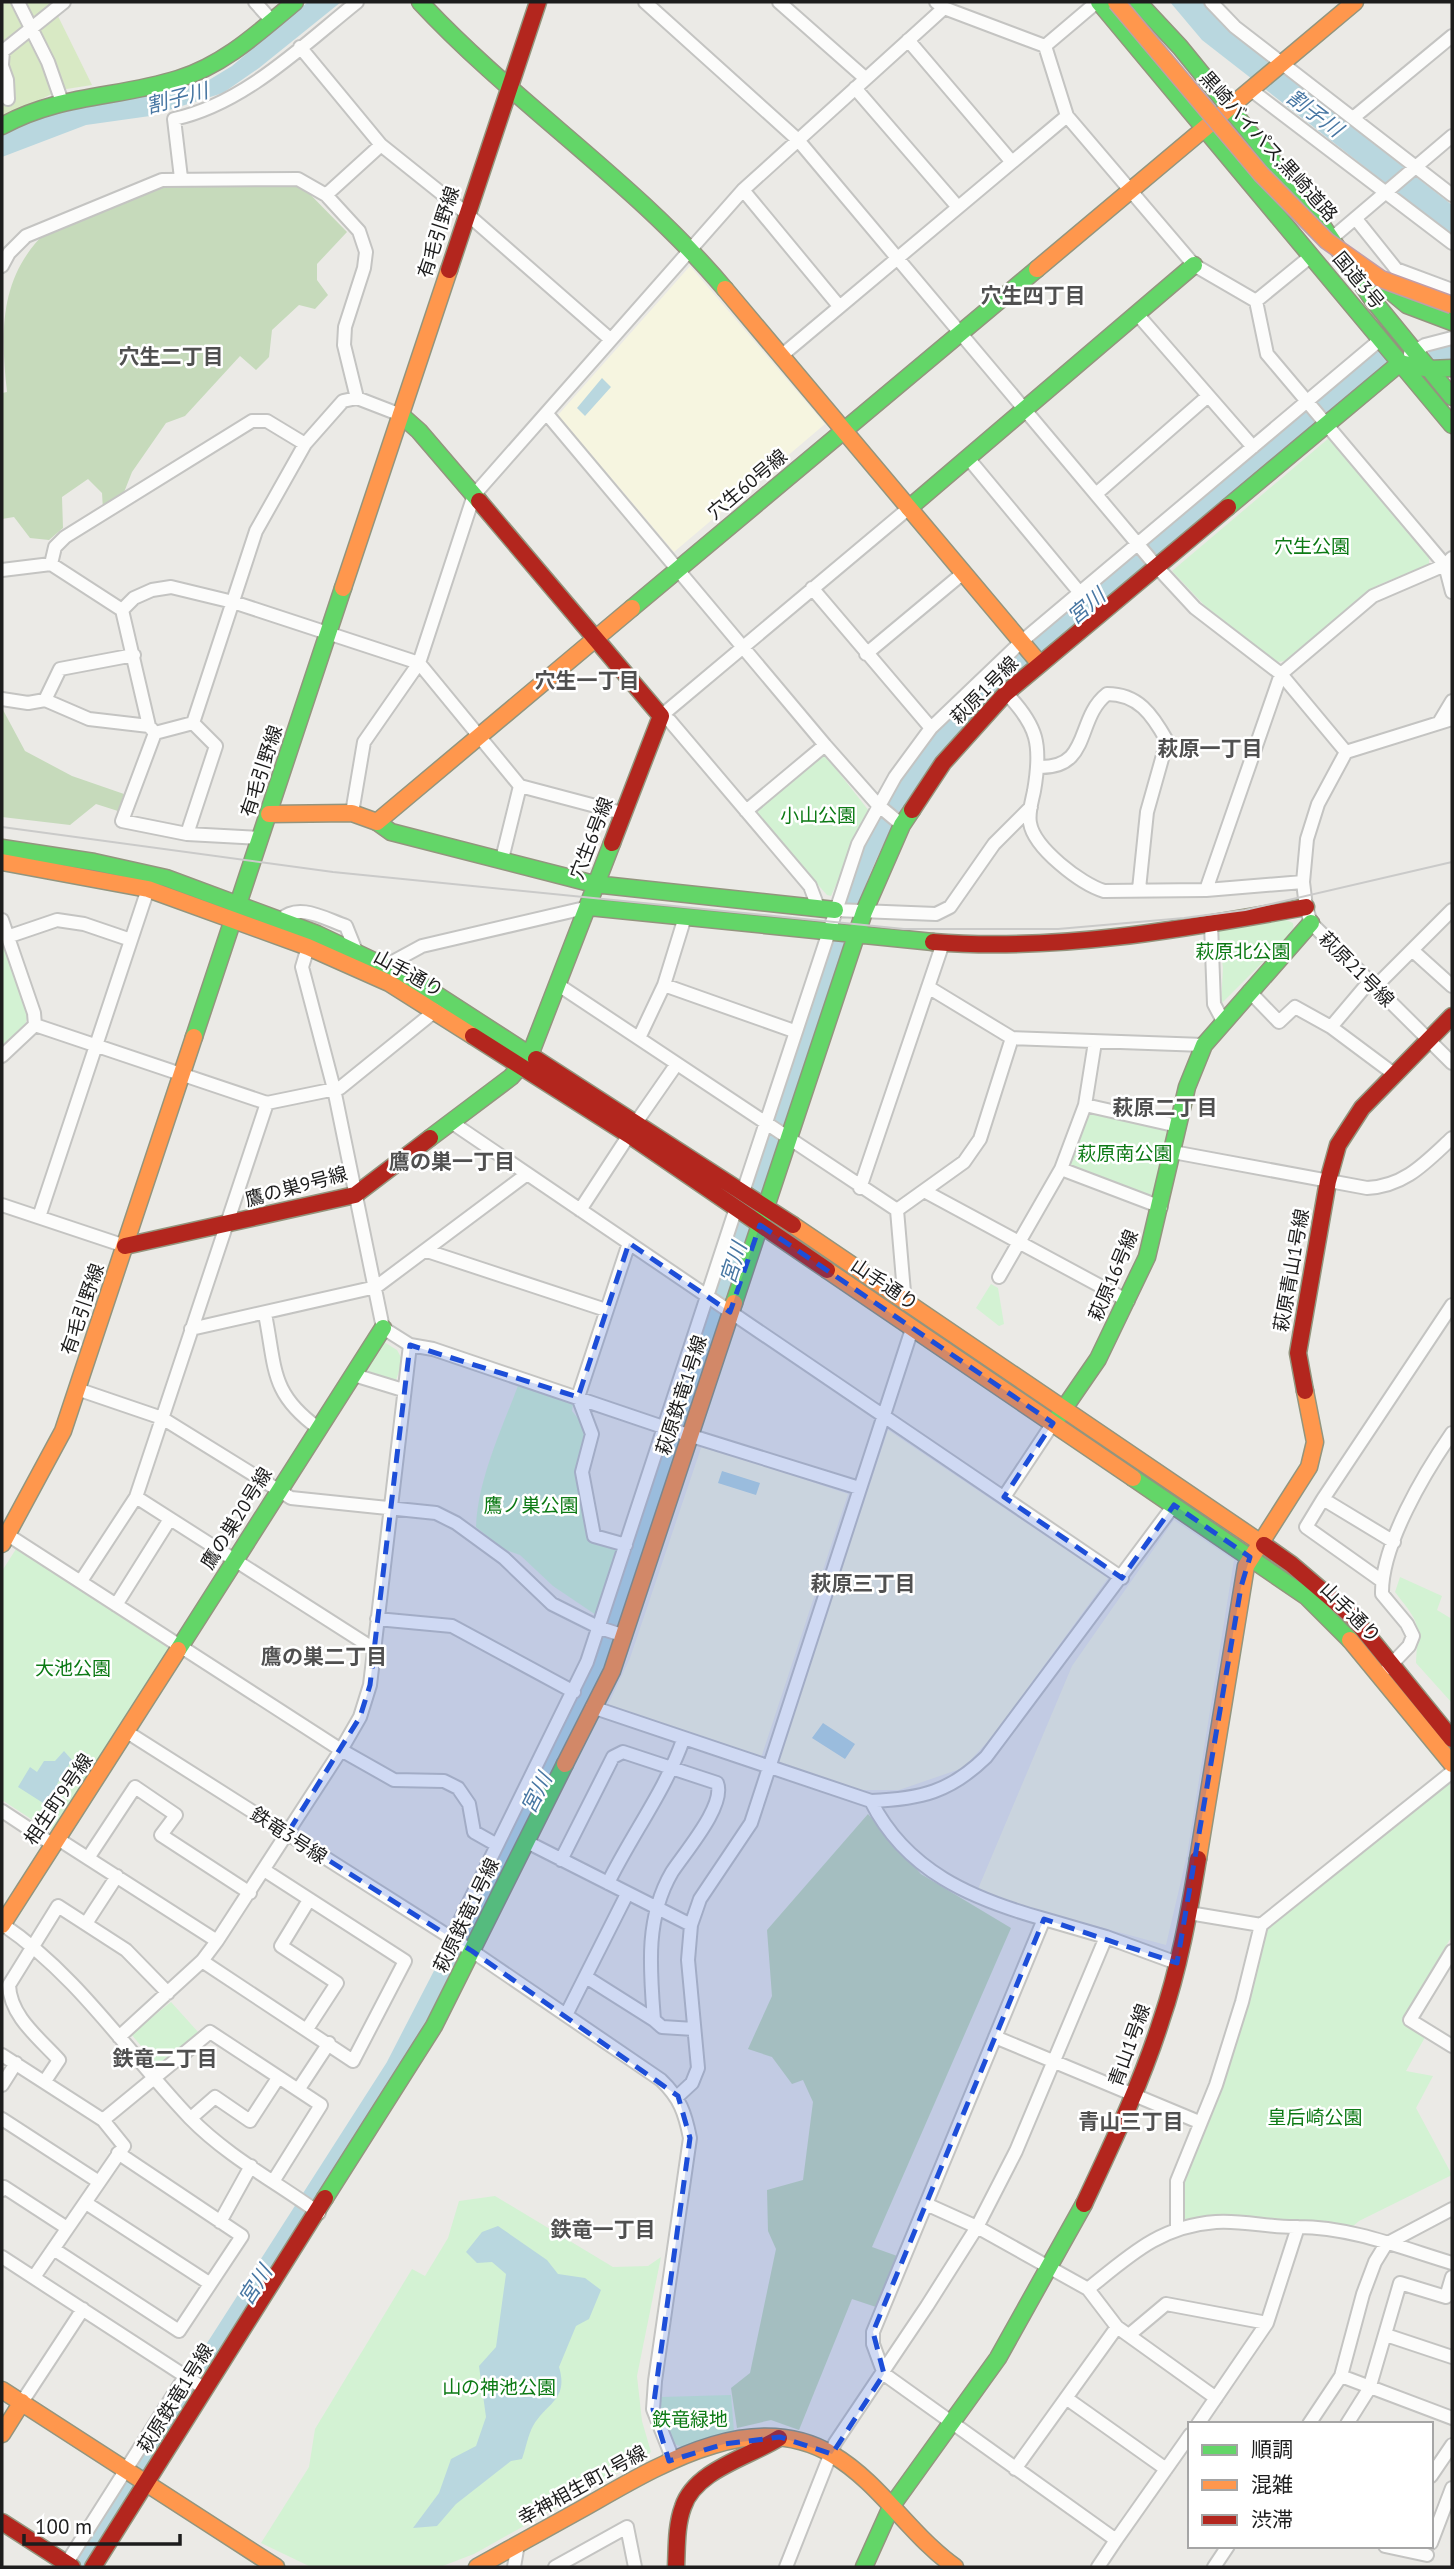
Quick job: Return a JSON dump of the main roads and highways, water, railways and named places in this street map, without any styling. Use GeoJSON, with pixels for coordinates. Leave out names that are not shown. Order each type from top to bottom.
{"type":"FeatureCollection","features":[{"type":"Feature","properties":{"kind":"main road"},"geometry":{"type":"LineString","coordinates":[[2,126],[61,99],[156,85],[203,70],[232,53],[295,2]]}},
{"type":"Feature","properties":{"kind":"main road"},"geometry":{"type":"LineString","coordinates":[[420,2],[458,43],[691,248],[1038,662]]}},
{"type":"Feature","properties":{"kind":"main road","name":"有毛引野線"},"geometry":{"type":"LineString","coordinates":[[5,1539],[63,1431],[538,2]]}},
{"type":"Feature","properties":{"kind":"main road","name":"国道3号"},"geometry":{"type":"LineString","coordinates":[[1098,2],[1452,425]]}},
{"type":"Feature","properties":{"kind":"main road","name":"黒崎バイパス;黒崎道路"},"geometry":{"type":"LineString","coordinates":[[1116,2],[1261,174],[1327,241],[1381,279],[1452,305]]}},
{"type":"Feature","properties":{"kind":"main road","name":"国道3号"},"geometry":{"type":"LineString","coordinates":[[1138,2],[1180,47],[1229,108],[1332,238],[1360,283],[1452,397]]}},
{"type":"Feature","properties":{"kind":"main road","name":"穴生60号線"},"geometry":{"type":"LineString","coordinates":[[377,822],[1355,2]]}},
{"type":"Feature","properties":{"kind":"main road"},"geometry":{"type":"LineString","coordinates":[[1332,238],[1399,303],[1432,318],[1452,322]]}},
{"type":"Feature","properties":{"kind":"main road"},"geometry":{"type":"LineString","coordinates":[[909,508],[1139,315],[1194,265]]}},
{"type":"Feature","properties":{"kind":"main road"},"geometry":{"type":"LineString","coordinates":[[1399,363],[1429,369],[1452,368]]}},
{"type":"Feature","properties":{"kind":"main road","name":"萩原1号線"},"geometry":{"type":"LineString","coordinates":[[758,1223],[864,912],[902,825],[943,763],[1038,662],[1325,421],[1399,363]]}},
{"type":"Feature","properties":{"kind":"main road"},"geometry":{"type":"LineString","coordinates":[[401,415],[411,422],[474,495],[594,640]]}},
{"type":"Feature","properties":{"kind":"main road","name":"穴生6号線"},"geometry":{"type":"LineString","coordinates":[[526,1061],[589,908],[594,884],[661,716],[594,640]]}},
{"type":"Feature","properties":{"kind":"main road"},"geometry":{"type":"LineString","coordinates":[[269,814],[352,814],[377,822],[391,832],[594,884],[835,910]]}},
{"type":"Feature","properties":{"kind":"main road"},"geometry":{"type":"LineString","coordinates":[[2,848],[94,862],[166,878],[236,913]]}},
{"type":"Feature","properties":{"kind":"main road"},"geometry":{"type":"LineString","coordinates":[[2,862],[148,889],[236,913]]}},
{"type":"Feature","properties":{"kind":"main road"},"geometry":{"type":"LineString","coordinates":[[589,908],[943,943],[1046,945],[1211,924],[1304,893]]}},
{"type":"Feature","properties":{"kind":"main road","name":"山手通り"},"geometry":{"type":"LineString","coordinates":[[236,913],[280,920],[387,965],[448,999],[526,1061]]}},
{"type":"Feature","properties":{"kind":"main road","name":"山手通り"},"geometry":{"type":"LineString","coordinates":[[236,913],[389,984],[526,1061],[741,1201],[758,1223],[912,1329],[1058,1417],[1256,1551],[1387,1668],[1452,1739]]}},
{"type":"Feature","properties":{"kind":"main road","name":"萩原16号線"},"geometry":{"type":"LineString","coordinates":[[1058,1417],[1098,1359],[1147,1257],[1161,1207],[1187,1087],[1204,1045],[1311,923]]}},
{"type":"Feature","properties":{"kind":"main road","name":"萩原青山1号線"},"geometry":{"type":"LineString","coordinates":[[1256,1551],[1309,1467],[1315,1442],[1298,1353],[1328,1181],[1338,1145],[1362,1108],[1452,1016]]}},
{"type":"Feature","properties":{"kind":"main road","name":"鷹の巣9号線"},"geometry":{"type":"LineString","coordinates":[[125,1247],[355,1195],[526,1061]]}},
{"type":"Feature","properties":{"kind":"main road","name":"山手通り"},"geometry":{"type":"LineString","coordinates":[[741,1201],[764,1205],[905,1304],[1174,1505],[1256,1551]]}},
{"type":"Feature","properties":{"kind":"main road","name":"萩原鉄竜1号線"},"geometry":{"type":"LineString","coordinates":[[93,2567],[145,2484],[196,2382],[316,2211],[434,2026],[612,1671],[613,1632],[688,1433],[727,1309],[758,1223]]}},
{"type":"Feature","properties":{"kind":"main road","name":"鷹の巣20号線"},"geometry":{"type":"LineString","coordinates":[[127,1732],[317,1428],[383,1328]]}},
{"type":"Feature","properties":{"kind":"main road","name":"青山1号線"},"geometry":{"type":"LineString","coordinates":[[864,2567],[891,2507],[998,2358],[1048,2267],[1073,2230],[1133,2097],[1162,2020],[1189,1913],[1241,1587],[1256,1551]]}},
{"type":"Feature","properties":{"kind":"main road","name":"山手通り"},"geometry":{"type":"LineString","coordinates":[[1387,1668],[1452,1764]]}},
{"type":"Feature","properties":{"kind":"main road","name":"相生町9号線"},"geometry":{"type":"LineString","coordinates":[[2,1924],[127,1732]]}},
{"type":"Feature","properties":{"kind":"main road"},"geometry":{"type":"LineString","coordinates":[[2,2390],[276,2567]]}},
{"type":"Feature","properties":{"kind":"main road"},"geometry":{"type":"LineString","coordinates":[[2,2434],[22,2402]]}},
{"type":"Feature","properties":{"kind":"main road"},"geometry":{"type":"LineString","coordinates":[[676,2567],[680,2526],[687,2496],[705,2479],[760,2451],[780,2437]]}},
{"type":"Feature","properties":{"kind":"main road","name":"幸神相生町1号線"},"geometry":{"type":"LineString","coordinates":[[477,2567],[669,2461],[724,2444],[780,2437],[808,2442],[832,2454],[862,2477],[923,2541],[955,2567]]}},
{"type":"Feature","properties":{"kind":"main road"},"geometry":{"type":"LineString","coordinates":[[2,2522],[69,2566]]}},
{"type":"Feature","properties":{"kind":"water","name":"割子川"},"geometry":{"type":"Polygon","coordinates":[[[308,2],[341,2],[259,68],[223,93],[150,116],[86,125],[2,157],[2,135],[48,112],[83,101],[157,95],[209,80],[232,66],[308,2]]]}},
{"type":"Feature","properties":{"kind":"water","name":"割子川"},"geometry":{"type":"Polygon","coordinates":[[[1170,2],[1202,2],[1220,22],[1260,55],[1452,205],[1452,235],[1202,40],[1170,2]]]}},
{"type":"Feature","properties":{"kind":"water"},"geometry":{"type":"Polygon","coordinates":[[[602,378],[611,387],[585,416],[577,408],[602,378]]]}},
{"type":"Feature","properties":{"kind":"water"},"geometry":{"type":"Polygon","coordinates":[[[722,1471],[760,1483],[756,1495],[718,1483],[722,1471]]]}},
{"type":"Feature","properties":{"kind":"water"},"geometry":{"type":"Polygon","coordinates":[[[823,1723],[855,1744],[845,1759],[812,1738],[823,1723]]]}},
{"type":"Feature","properties":{"kind":"water"},"geometry":{"type":"Polygon","coordinates":[[[64,1751],[72,1760],[57,1784],[63,1787],[51,1808],[18,1787],[30,1767],[37,1772],[44,1761],[55,1761],[64,1751]]]}},
{"type":"Feature","properties":{"kind":"water"},"geometry":{"type":"Polygon","coordinates":[[[498,2226],[547,2260],[558,2274],[585,2278],[601,2290],[589,2319],[576,2326],[559,2367],[559,2394],[533,2426],[522,2459],[511,2461],[456,2504],[437,2526],[413,2528],[439,2493],[451,2459],[476,2446],[486,2417],[479,2366],[496,2347],[506,2274],[492,2262],[477,2263],[466,2252],[482,2232],[498,2226]]]}},
{"type":"Feature","properties":{"kind":"waterway","name":"宮川"},"geometry":{"type":"LineString","coordinates":[[1438,355],[1452,354]]}},
{"type":"Feature","properties":{"kind":"waterway","name":"宮川"},"geometry":{"type":"LineString","coordinates":[[849,902],[873,844],[901,793],[934,746],[976,699],[1380,356]]}},
{"type":"Feature","properties":{"kind":"waterway","name":"宮川"},"geometry":{"type":"LineString","coordinates":[[75,2567],[395,2067],[589,1691],[611,1640],[738,1238],[759,1192],[784,1100],[836,945]]}},
{"type":"Feature","properties":{"kind":"tram line"},"geometry":{"type":"LineString","coordinates":[[2,827],[333,872],[904,929],[1058,929],[1184,918],[1245,910],[1452,862]]}},
{"type":"Feature","properties":{"kind":"district","name":"穴生四丁目"},"geometry":{"type":"Point","coordinates":[1033,295]}},
{"type":"Feature","properties":{"kind":"district","name":"穴生二丁目"},"geometry":{"type":"Point","coordinates":[171,356]}},
{"type":"Feature","properties":{"kind":"district","name":"穴生一丁目"},"geometry":{"type":"Point","coordinates":[587,680]}},
{"type":"Feature","properties":{"kind":"district","name":"萩原一丁目"},"geometry":{"type":"Point","coordinates":[1210,748]}},
{"type":"Feature","properties":{"kind":"district","name":"萩原二丁目"},"geometry":{"type":"Point","coordinates":[1165,1107]}},
{"type":"Feature","properties":{"kind":"district","name":"鷹の巣一丁目"},"geometry":{"type":"Point","coordinates":[452,1161]}},
{"type":"Feature","properties":{"kind":"district","name":"萩原三丁目"},"geometry":{"type":"Point","coordinates":[863,1583]}},
{"type":"Feature","properties":{"kind":"district","name":"鷹の巣二丁目"},"geometry":{"type":"Point","coordinates":[324,1656]}},
{"type":"Feature","properties":{"kind":"district","name":"鉄竜二丁目"},"geometry":{"type":"Point","coordinates":[165,2058]}},
{"type":"Feature","properties":{"kind":"district","name":"青山三丁目"},"geometry":{"type":"Point","coordinates":[1131,2121]}},
{"type":"Feature","properties":{"kind":"district","name":"鉄竜一丁目"},"geometry":{"type":"Point","coordinates":[603,2229]}},
{"type":"Feature","properties":{"kind":"park label","name":"穴生公園"},"geometry":{"type":"Point","coordinates":[1312,546]}},
{"type":"Feature","properties":{"kind":"park label","name":"小山公園"},"geometry":{"type":"Point","coordinates":[818,815]}},
{"type":"Feature","properties":{"kind":"park label","name":"萩原北公園"},"geometry":{"type":"Point","coordinates":[1243,951]}},
{"type":"Feature","properties":{"kind":"park label","name":"萩原南公園"},"geometry":{"type":"Point","coordinates":[1125,1153]}},
{"type":"Feature","properties":{"kind":"park label","name":"鷹ノ巣公園"},"geometry":{"type":"Point","coordinates":[531,1505]}},
{"type":"Feature","properties":{"kind":"park label","name":"大池公園"},"geometry":{"type":"Point","coordinates":[73,1668]}},
{"type":"Feature","properties":{"kind":"park label","name":"皇后崎公園"},"geometry":{"type":"Point","coordinates":[1315,2117]}},
{"type":"Feature","properties":{"kind":"park label","name":"山の神池公園"},"geometry":{"type":"Point","coordinates":[499,2387]}},
{"type":"Feature","properties":{"kind":"park label","name":"鉄竜緑地"},"geometry":{"type":"Point","coordinates":[690,2419]}}]}
